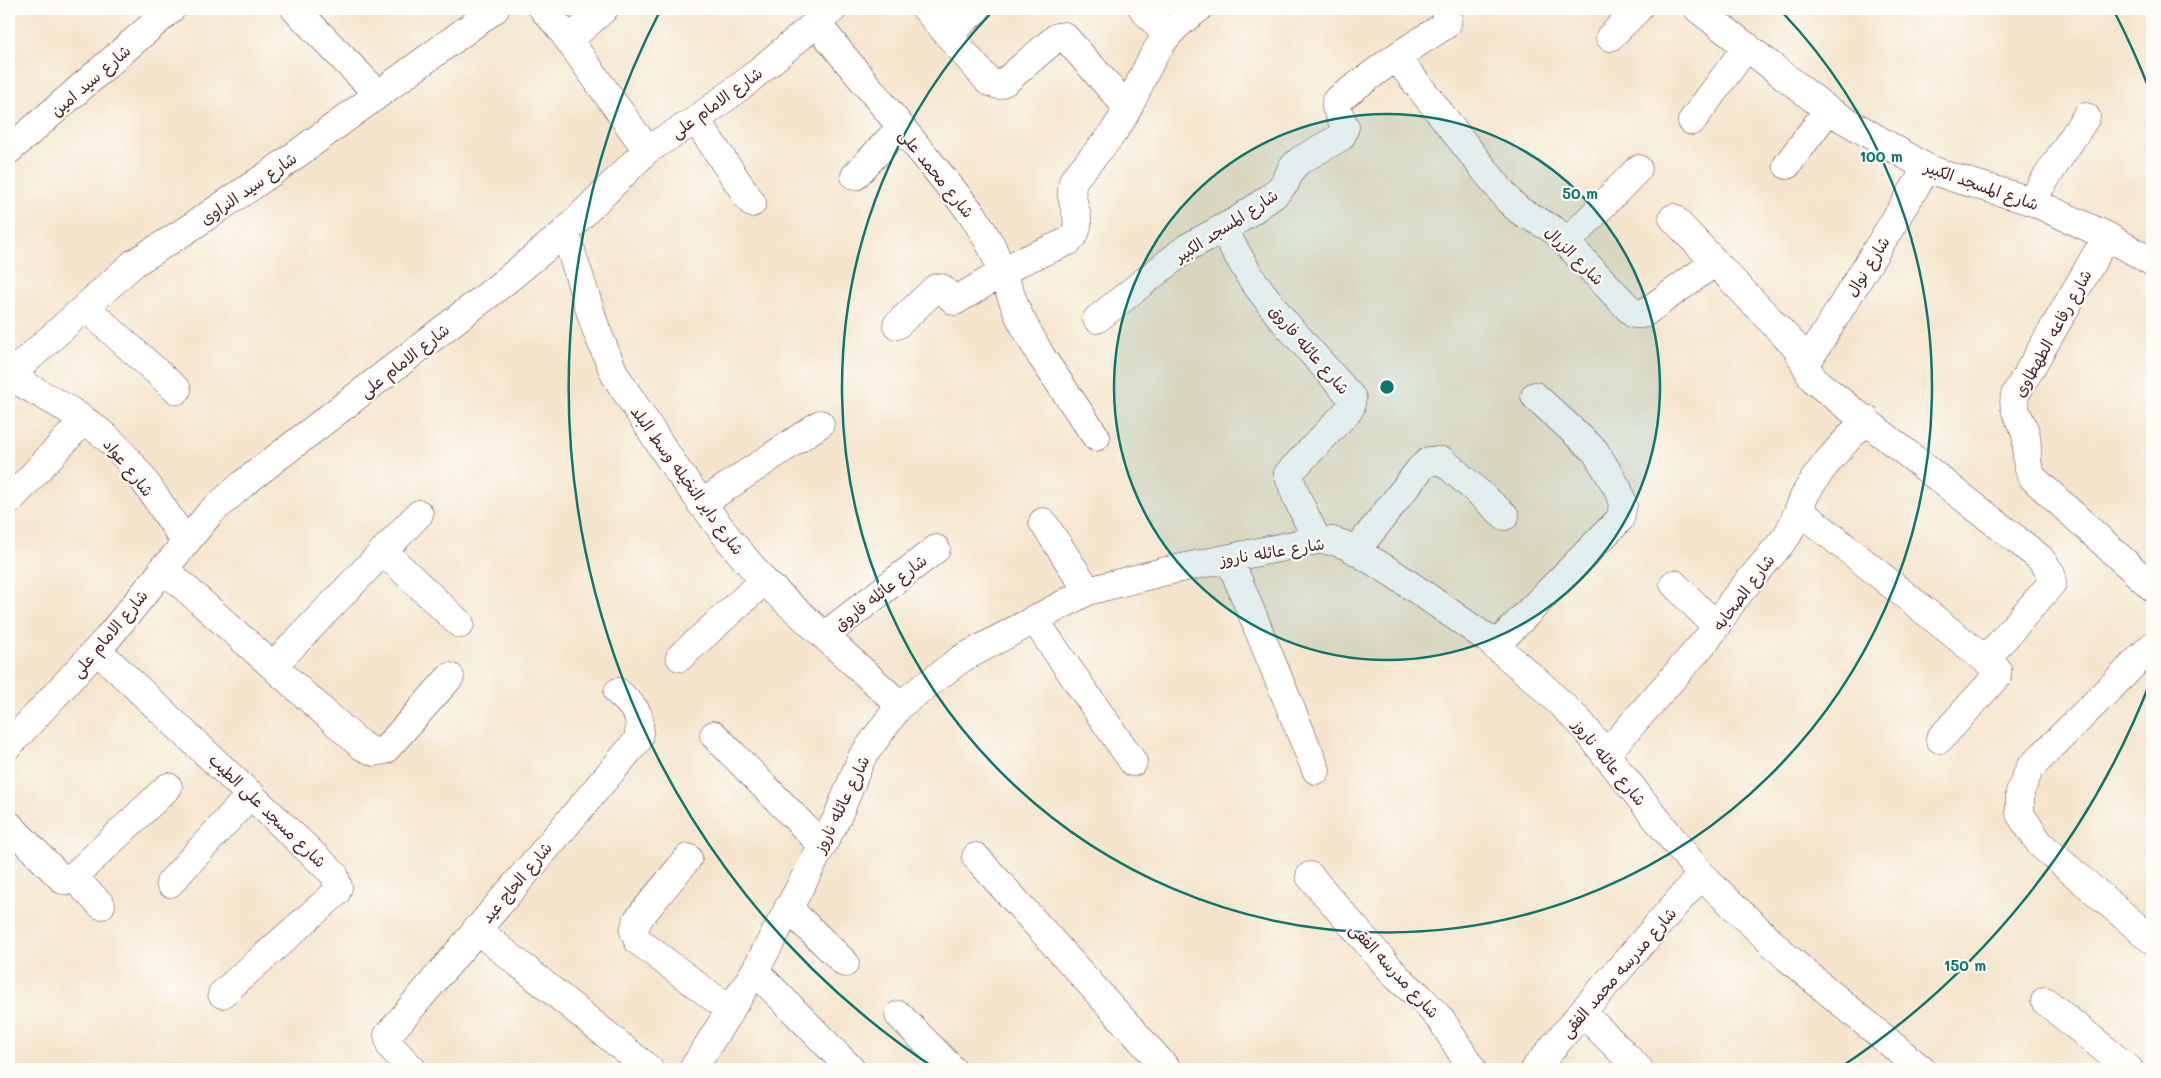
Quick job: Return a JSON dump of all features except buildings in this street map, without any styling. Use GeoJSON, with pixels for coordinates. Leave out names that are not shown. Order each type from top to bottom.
{"type":"FeatureCollection","features":[{"type":"Feature","properties":{"kind":"street","name":"شارع سيد امين"},"geometry":{"type":"LineString","coordinates":[[9,150],[171,9]]}},
{"type":"Feature","properties":{"kind":"street"},"geometry":{"type":"LineString","coordinates":[[295,9],[378,94]]}},
{"type":"Feature","properties":{"kind":"street","name":"شارع سيد النراوى"},"geometry":{"type":"LineString","coordinates":[[9,376],[134,263],[271,173],[495,9]]}},
{"type":"Feature","properties":{"kind":"street"},"geometry":{"type":"LineString","coordinates":[[543,9],[569,40],[647,150]]}},
{"type":"Feature","properties":{"kind":"street"},"geometry":{"type":"LineString","coordinates":[[569,40],[604,9]]}},
{"type":"Feature","properties":{"kind":"street"},"geometry":{"type":"LineString","coordinates":[[926,9],[989,82],[998,85],[1006,81],[1057,37],[1064,36],[1128,108]]}},
{"type":"Feature","properties":{"kind":"street"},"geometry":{"type":"LineString","coordinates":[[948,35],[976,9]]}},
{"type":"Feature","properties":{"kind":"street"},"geometry":{"type":"LineString","coordinates":[[1143,9],[1167,34]]}},
{"type":"Feature","properties":{"kind":"street"},"geometry":{"type":"LineString","coordinates":[[897,325],[936,288],[940,288],[955,301],[1002,272],[1070,241],[1077,234],[1079,225],[1070,187],[1074,179],[1116,129],[1128,108],[1142,75],[1167,34],[1198,9]]}},
{"type":"Feature","properties":{"kind":"street","name":"شارع المسجد الكبير"},"geometry":{"type":"LineString","coordinates":[[1098,319],[1188,247],[1223,229],[1274,196],[1285,183],[1292,168],[1299,161],[1341,137],[1345,127],[1336,107],[1336,101],[1396,56],[1446,24],[1448,17],[1444,9]]}},
{"type":"Feature","properties":{"kind":"street"},"geometry":{"type":"LineString","coordinates":[[1610,37],[1638,9]]}},
{"type":"Feature","properties":{"kind":"street","name":"شارع المسجد الكبير"},"geometry":{"type":"LineString","coordinates":[[1698,9],[1828,110],[1927,168],[1951,178],[2031,201],[2107,236],[2152,262]]}},
{"type":"Feature","properties":{"kind":"street","name":"شارع الامام على"},"geometry":{"type":"LineString","coordinates":[[9,745],[97,650],[210,513],[244,483],[490,294],[564,232],[647,150],[696,120],[745,83],[825,16]]}},
{"type":"Feature","properties":{"kind":"street","name":"شارع محمد على"},"geometry":{"type":"LineString","coordinates":[[825,16],[900,128],[949,184],[973,215],[992,247],[1019,316],[1041,356],[1096,437]]}},
{"type":"Feature","properties":{"kind":"street"},"geometry":{"type":"LineString","coordinates":[[1692,121],[1747,46]]}},
{"type":"Feature","properties":{"kind":"street","name":"شارع الزرال"},"geometry":{"type":"LineString","coordinates":[[1396,56],[1509,201],[1520,212],[1554,230],[1634,314],[1643,314],[1714,263]]}},
{"type":"Feature","properties":{"kind":"street"},"geometry":{"type":"LineString","coordinates":[[1787,165],[1828,110]]}},
{"type":"Feature","properties":{"kind":"street"},"geometry":{"type":"LineString","coordinates":[[2031,201],[2086,117]]}},
{"type":"Feature","properties":{"kind":"street"},"geometry":{"type":"LineString","coordinates":[[696,120],[752,203]]}},
{"type":"Feature","properties":{"kind":"street"},"geometry":{"type":"LineString","coordinates":[[855,176],[900,128]]}},
{"type":"Feature","properties":{"kind":"street","name":"شارع نوال"},"geometry":{"type":"LineString","coordinates":[[1806,364],[1927,168]]}},
{"type":"Feature","properties":{"kind":"street"},"geometry":{"type":"LineString","coordinates":[[1567,242],[1638,169]]}},
{"type":"Feature","properties":{"kind":"street"},"geometry":{"type":"LineString","coordinates":[[1673,218],[1793,344],[1815,382],[1866,419],[2040,558],[2051,573],[2052,583],[1986,659]]}},
{"type":"Feature","properties":{"kind":"street","name":"شارع عائله فاروق"},"geometry":{"type":"LineString","coordinates":[[1223,229],[1251,278],[1282,320],[1352,398],[1350,409],[1288,474],[1317,540]]}},
{"type":"Feature","properties":{"kind":"street","name":"شارع داير النخيله وسط البلد"},"geometry":{"type":"LineString","coordinates":[[564,232],[596,329],[615,375],[643,420],[702,504],[764,581],[900,705]]}},
{"type":"Feature","properties":{"kind":"street","name":"شارع رفاعه الطهطاوى"},"geometry":{"type":"LineString","coordinates":[[2107,236],[2015,395],[2014,412],[2026,435],[2026,466],[2033,478],[2152,587]]}},
{"type":"Feature","properties":{"kind":"street"},"geometry":{"type":"LineString","coordinates":[[84,307],[177,390]]}},
{"type":"Feature","properties":{"kind":"street","name":"شارع عواد"},"geometry":{"type":"LineString","coordinates":[[9,376],[84,420],[107,438],[128,461],[185,541]]}},
{"type":"Feature","properties":{"kind":"street"},"geometry":{"type":"LineString","coordinates":[[1495,646],[1620,519],[1623,505],[1618,489],[1595,451],[1534,396]]}},
{"type":"Feature","properties":{"kind":"street","name":"شارع الصحابه"},"geometry":{"type":"LineString","coordinates":[[1605,755],[1716,626],[1734,599],[1787,536],[1800,511],[1806,494],[1819,474],[1866,419]]}},
{"type":"Feature","properties":{"kind":"street"},"geometry":{"type":"LineString","coordinates":[[9,501],[84,420]]}},
{"type":"Feature","properties":{"kind":"street"},"geometry":{"type":"LineString","coordinates":[[702,504],[820,424]]}},
{"type":"Feature","properties":{"kind":"street"},"geometry":{"type":"LineString","coordinates":[[1356,551],[1420,469],[1429,461],[1443,461],[1505,516]]}},
{"type":"Feature","properties":{"kind":"street"},"geometry":{"type":"LineString","coordinates":[[1800,511],[1997,669],[1997,676],[1940,739]]}},
{"type":"Feature","properties":{"kind":"street"},"geometry":{"type":"LineString","coordinates":[[273,666],[419,514]]}},
{"type":"Feature","properties":{"kind":"street"},"geometry":{"type":"LineString","coordinates":[[1043,522],[1088,591]]}},
{"type":"Feature","properties":{"kind":"street","name":"شارع عائله ناروز"},"geometry":{"type":"LineString","coordinates":[[693,1069],[755,971],[836,818],[862,757],[900,705],[961,659],[1088,591],[1162,572],[1317,540],[1333,541],[1356,551],[1394,574],[1495,646],[1538,682],[1580,722],[1701,875],[1789,959],[1921,1069]]}},
{"type":"Feature","properties":{"kind":"street","name":"شارع عائله فاروق"},"geometry":{"type":"LineString","coordinates":[[824,636],[936,549]]}},
{"type":"Feature","properties":{"kind":"street"},"geometry":{"type":"LineString","coordinates":[[383,551],[460,624]]}},
{"type":"Feature","properties":{"kind":"street"},"geometry":{"type":"LineString","coordinates":[[1229,558],[1316,770]]}},
{"type":"Feature","properties":{"kind":"street"},"geometry":{"type":"LineString","coordinates":[[163,568],[362,746],[374,752],[385,750],[450,677]]}},
{"type":"Feature","properties":{"kind":"street"},"geometry":{"type":"LineString","coordinates":[[680,657],[764,581]]}},
{"type":"Feature","properties":{"kind":"street"},"geometry":{"type":"LineString","coordinates":[[1674,584],[1716,626]]}},
{"type":"Feature","properties":{"kind":"street"},"geometry":{"type":"LineString","coordinates":[[1034,619],[1132,762]]}},
{"type":"Feature","properties":{"kind":"street"},"geometry":{"type":"LineString","coordinates":[[2152,646],[2030,768],[2020,792],[2020,814],[2040,844],[2152,940]]}},
{"type":"Feature","properties":{"kind":"street","name":"شارع مسجد على الطيب"},"geometry":{"type":"LineString","coordinates":[[97,650],[334,874],[338,887],[336,893],[222,994]]}},
{"type":"Feature","properties":{"kind":"street","name":"شارع الحاج عيد"},"geometry":{"type":"LineString","coordinates":[[412,1069],[391,1047],[388,1035],[638,740],[641,725],[638,713],[618,692]]}},
{"type":"Feature","properties":{"kind":"street"},"geometry":{"type":"LineString","coordinates":[[714,735],[822,845]]}},
{"type":"Feature","properties":{"kind":"street"},"geometry":{"type":"LineString","coordinates":[[9,825],[63,880],[74,878],[168,786]]}},
{"type":"Feature","properties":{"kind":"street"},"geometry":{"type":"LineString","coordinates":[[170,883],[251,794]]}},
{"type":"Feature","properties":{"kind":"street"},"geometry":{"type":"LineString","coordinates":[[688,858],[638,919],[634,931],[638,941],[730,1010]]}},
{"type":"Feature","properties":{"kind":"street"},"geometry":{"type":"LineString","coordinates":[[976,858],[1167,1069]]}},
{"type":"Feature","properties":{"kind":"street","name":"شارع مدرسه محمد الفقى"},"geometry":{"type":"LineString","coordinates":[[1536,1069],[1582,1012],[1701,875]]}},
{"type":"Feature","properties":{"kind":"street","name":"شارع مدرسه الفقى"},"geometry":{"type":"LineString","coordinates":[[1310,876],[1398,978],[1420,997],[1442,1021],[1472,1069]]}},
{"type":"Feature","properties":{"kind":"street"},"geometry":{"type":"LineString","coordinates":[[74,878],[101,905]]}},
{"type":"Feature","properties":{"kind":"street"},"geometry":{"type":"LineString","coordinates":[[788,908],[845,963]]}},
{"type":"Feature","properties":{"kind":"street"},"geometry":{"type":"LineString","coordinates":[[476,929],[649,1069]]}},
{"type":"Feature","properties":{"kind":"street"},"geometry":{"type":"LineString","coordinates":[[755,971],[851,1069]]}},
{"type":"Feature","properties":{"kind":"street"},"geometry":{"type":"LineString","coordinates":[[2045,1001],[2129,1069]]}},
{"type":"Feature","properties":{"kind":"street"},"geometry":{"type":"LineString","coordinates":[[1582,1012],[1638,1069]]}},
{"type":"Feature","properties":{"kind":"street"},"geometry":{"type":"LineString","coordinates":[[899,1015],[952,1069]]}}]}
